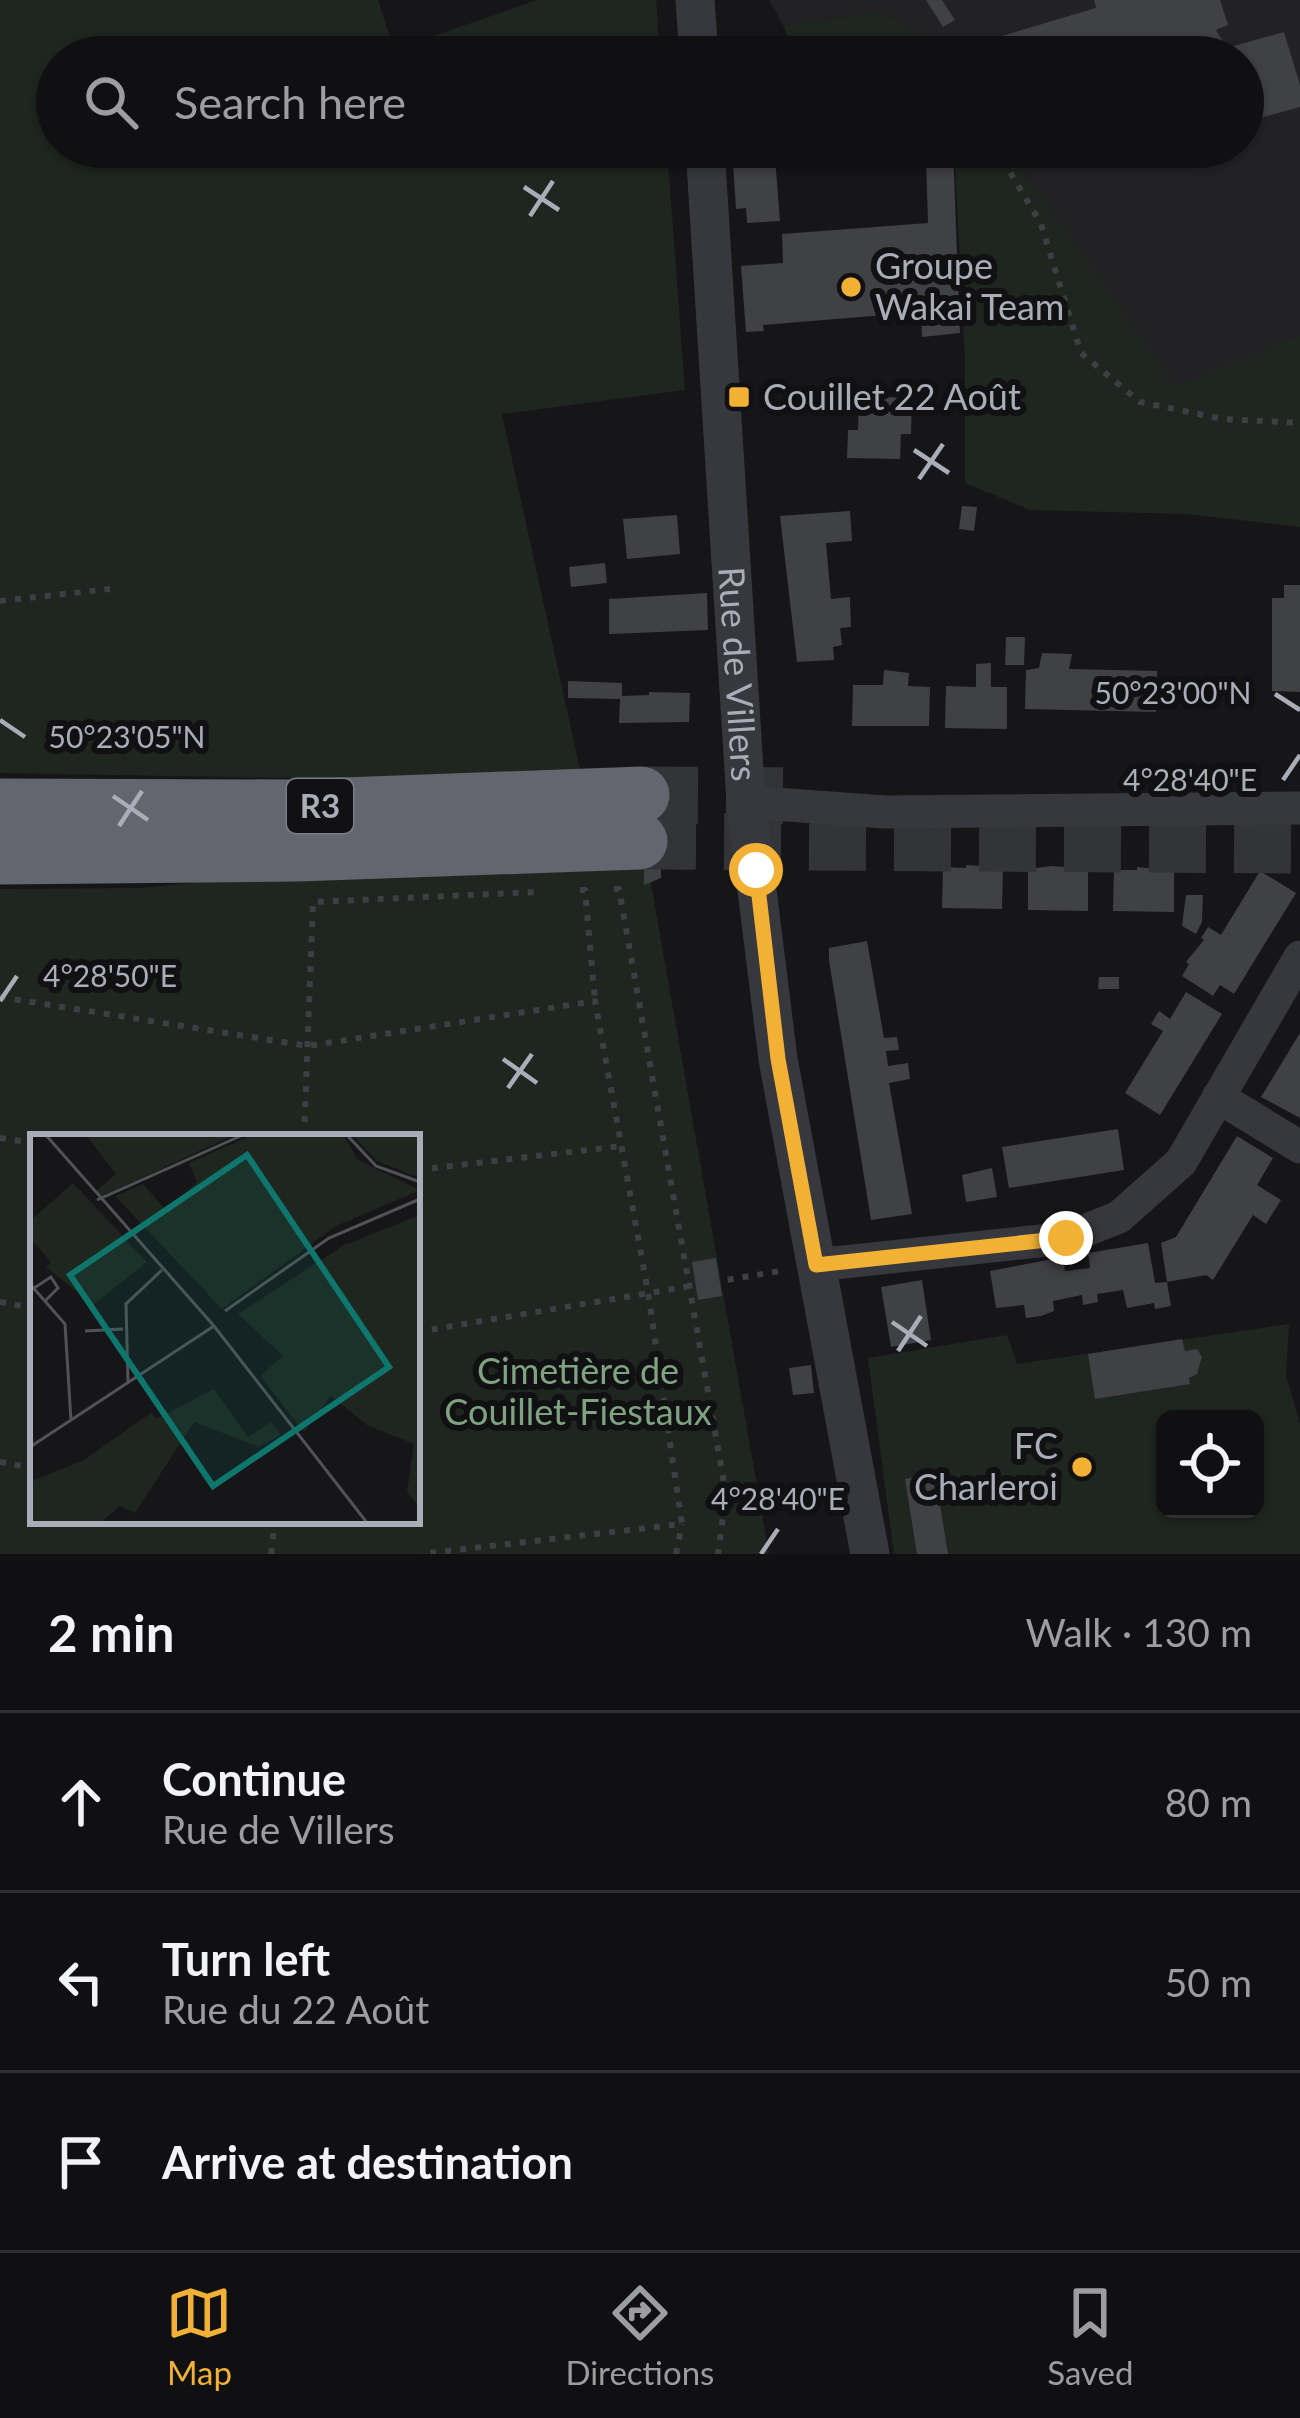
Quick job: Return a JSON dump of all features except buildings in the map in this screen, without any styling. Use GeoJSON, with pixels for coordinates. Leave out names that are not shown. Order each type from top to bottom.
{"type":"FeatureCollection","features":[{"type":"Feature","properties":{"kind":"highway","name":"R3"},"geometry":{"type":"LineString","coordinates":[[0,807],[291,808],[640,818],[276,854],[0,856]]}},
{"type":"Feature","properties":{"kind":"street"},"geometry":{"type":"LineString","coordinates":[[695,0],[698,36]]}},
{"type":"Feature","properties":{"kind":"street","name":"Rue de Villers"},"geometry":{"type":"LineString","coordinates":[[706,168],[746,802],[778,1059],[870,1554]]}},
{"type":"Feature","properties":{"kind":"street"},"geometry":{"type":"LineString","coordinates":[[746,802],[885,812],[1300,808]]}},
{"type":"Feature","properties":{"kind":"street"},"geometry":{"type":"LineString","coordinates":[[816,1265],[1066,1238],[1119,1217],[1180,1162],[1300,958]]}},
{"type":"Feature","properties":{"kind":"street"},"geometry":{"type":"LineString","coordinates":[[1218,1097],[1300,1147]]}},
{"type":"Feature","properties":{"kind":"path"},"geometry":{"type":"LineString","coordinates":[[1008,168],[1041,224],[1081,353],[1140,402],[1223,419],[1300,423]]}},
{"type":"Feature","properties":{"kind":"path"},"geometry":{"type":"LineString","coordinates":[[0,601],[110,589]]}},
{"type":"Feature","properties":{"kind":"path"},"geometry":{"type":"LineString","coordinates":[[562,891],[619,889],[725,1494],[718,1554]]}},
{"type":"Feature","properties":{"kind":"path"},"geometry":{"type":"LineString","coordinates":[[585,890],[595,1001],[648,1292],[682,1524],[676,1554]]}},
{"type":"Feature","properties":{"kind":"path"},"geometry":{"type":"LineString","coordinates":[[304,1134],[313,902],[539,892]]}},
{"type":"Feature","properties":{"kind":"path"},"geometry":{"type":"LineString","coordinates":[[0,997],[308,1046],[595,1001]]}},
{"type":"Feature","properties":{"kind":"path"},"geometry":{"type":"LineString","coordinates":[[0,1138],[30,1143]]}},
{"type":"Feature","properties":{"kind":"path"},"geometry":{"type":"LineString","coordinates":[[420,1170],[622,1147]]}},
{"type":"Feature","properties":{"kind":"path"},"geometry":{"type":"LineString","coordinates":[[420,1331],[816,1265]]}},
{"type":"Feature","properties":{"kind":"path"},"geometry":{"type":"LineString","coordinates":[[0,1302],[30,1307]]}},
{"type":"Feature","properties":{"kind":"path"},"geometry":{"type":"LineString","coordinates":[[0,1462],[30,1467]]}},
{"type":"Feature","properties":{"kind":"path"},"geometry":{"type":"LineString","coordinates":[[272,1554],[275,1524]]}},
{"type":"Feature","properties":{"kind":"path"},"geometry":{"type":"LineString","coordinates":[[421,1554],[682,1524]]}},
{"type":"Feature","properties":{"kind":"shaded area"},"geometry":{"type":"Polygon","coordinates":[[[769,0],[1300,0],[1300,335],[1176,388],[1022,168],[1264,168],[1264,36],[925,36],[881,12],[783,25],[769,0]]]}},
{"type":"Feature","properties":{"kind":"green space"},"geometry":{"type":"Polygon","coordinates":[[[0,0],[378,0],[390,36],[36,36],[36,168],[669,168],[685,390],[502,414],[583,783],[0,773],[0,0]]]}},
{"type":"Feature","properties":{"kind":"green space"},"geometry":{"type":"Polygon","coordinates":[[[537,0],[656,0],[659,36],[434,36],[537,0]]]}},
{"type":"Feature","properties":{"kind":"green space"},"geometry":{"type":"Polygon","coordinates":[[[881,12],[925,36],[788,36],[783,25],[881,12]]]}},
{"type":"Feature","properties":{"kind":"green space"},"geometry":{"type":"Polygon","coordinates":[[[955,168],[1022,168],[1176,387],[1300,335],[1300,527],[1187,514],[1030,510],[965,483],[965,358],[955,168]]]}},
{"type":"Feature","properties":{"kind":"green space","name":"Cimetière de Couillet-Fiestaux"},"geometry":{"type":"Polygon","coordinates":[[[647,861],[769,1554],[0,1554],[0,889],[140,888],[250,877],[647,861]]]}},
{"type":"Feature","properties":{"kind":"green space"},"geometry":{"type":"Polygon","coordinates":[[[1289,1324],[1286,1376],[1300,1424],[1300,1554],[894,1554],[868,1358],[1007,1335],[1017,1364],[1289,1324]]]}},
{"type":"Feature","properties":{"kind":"tunnel"},"geometry":{"type":"LineString","coordinates":[[641,795],[804,796]]}},
{"type":"Feature","properties":{"kind":"tunnel"},"geometry":{"type":"LineString","coordinates":[[639,841],[1300,845]]}},
{"type":"Feature","properties":{"kind":"place","name":"Groupe Wakai Team"},"geometry":{"type":"Point","coordinates":[851,287]}},
{"type":"Feature","properties":{"kind":"place","name":"Couillet 22 Août"},"geometry":{"type":"Point","coordinates":[739,397]}},
{"type":"Feature","properties":{"kind":"place","name":"FC Charleroi"},"geometry":{"type":"Point","coordinates":[1082,1467]}},
{"type":"Feature","properties":{"kind":"route"},"geometry":{"type":"LineString","coordinates":[[756,870],[778,1059],[816,1265],[1066,1238]]}}]}
